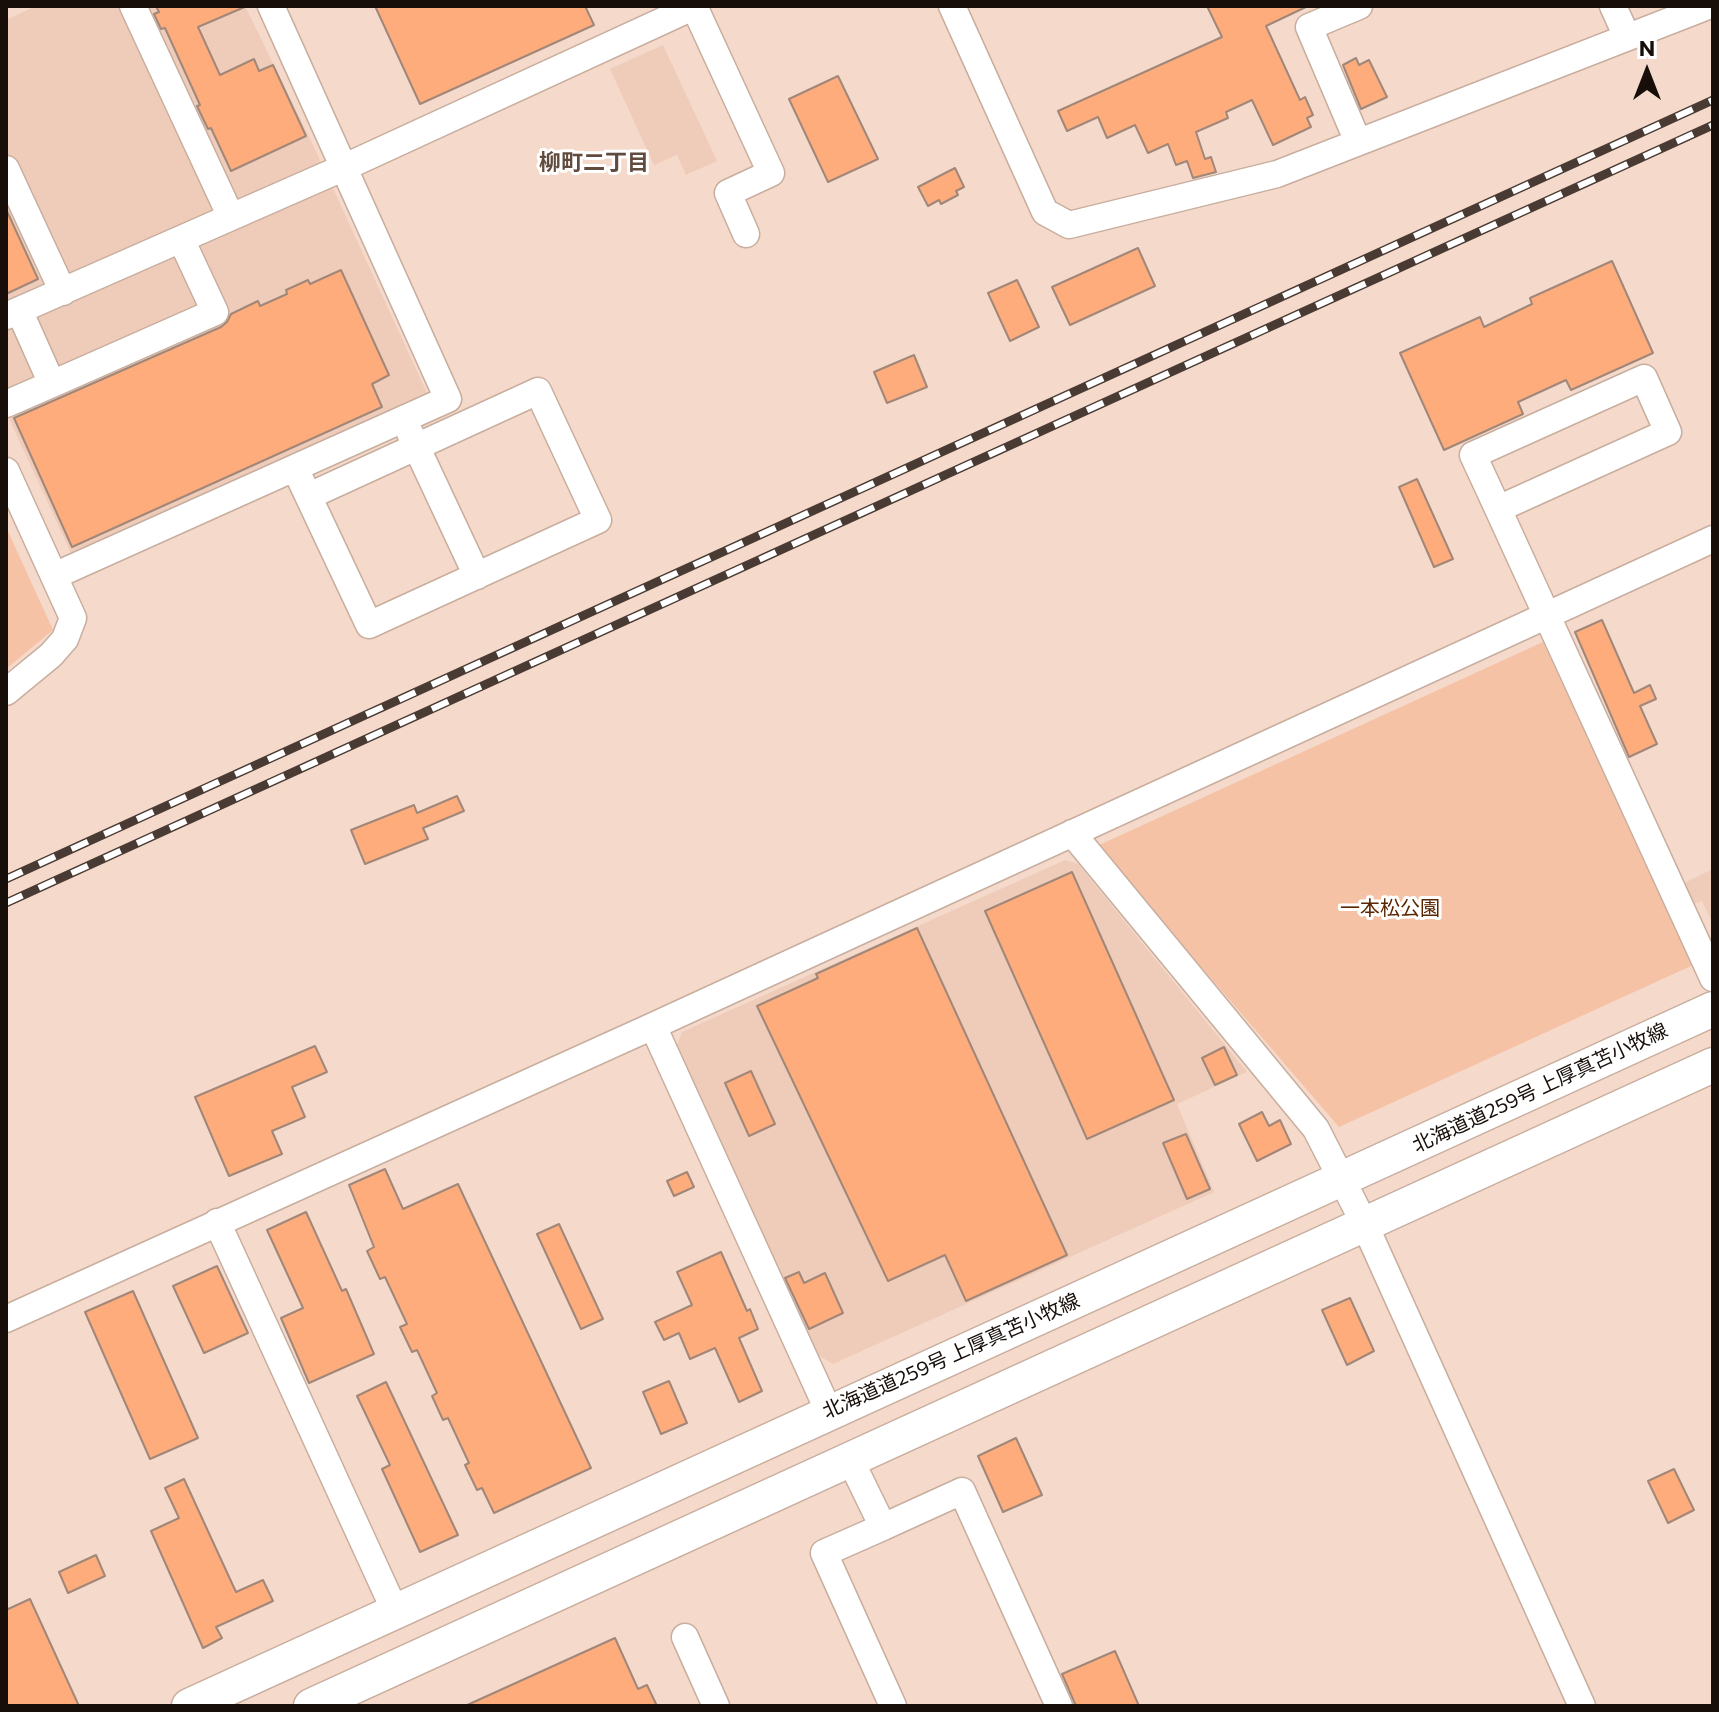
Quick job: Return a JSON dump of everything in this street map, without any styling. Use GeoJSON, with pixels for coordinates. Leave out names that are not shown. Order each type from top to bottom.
{"type":"FeatureCollection","features":[{"type":"Feature","properties":{"kind":"main road","name":"北海道道259号 上厚真苫小牧線"},"geometry":{"type":"LineString","coordinates":[[189,1706],[1713,1009]]}},
{"type":"Feature","properties":{"kind":"main road"},"geometry":{"type":"LineString","coordinates":[[311,1706],[1713,1065]]}},
{"type":"Feature","properties":{"kind":"street"},"geometry":{"type":"LineString","coordinates":[[133,6],[231,217]]}},
{"type":"Feature","properties":{"kind":"street"},"geometry":{"type":"LineString","coordinates":[[54,576],[448,399],[271,6]]}},
{"type":"Feature","properties":{"kind":"street"},"geometry":{"type":"LineString","coordinates":[[52,384],[12,313],[345,167],[695,6],[771,173],[728,193],[746,234]]}},
{"type":"Feature","properties":{"kind":"street"},"geometry":{"type":"LineString","coordinates":[[952,6],[1045,212],[1069,225],[1277,174],[1708,6]]}},
{"type":"Feature","properties":{"kind":"street"},"geometry":{"type":"LineString","coordinates":[[1358,142],[1309,27],[1359,6]]}},
{"type":"Feature","properties":{"kind":"street"},"geometry":{"type":"LineString","coordinates":[[1613,6],[1627,37]]}},
{"type":"Feature","properties":{"kind":"street"},"geometry":{"type":"LineString","coordinates":[[6,169],[63,292]]}},
{"type":"Feature","properties":{"kind":"street"},"geometry":{"type":"LineString","coordinates":[[6,404],[215,312],[181,239]]}},
{"type":"Feature","properties":{"kind":"street"},"geometry":{"type":"LineString","coordinates":[[1498,509],[1668,432],[1644,378],[1473,455],[1713,978]]}},
{"type":"Feature","properties":{"kind":"street"},"geometry":{"type":"LineString","coordinates":[[295,468],[369,625],[598,520],[538,391],[309,496]]}},
{"type":"Feature","properties":{"kind":"street"},"geometry":{"type":"LineString","coordinates":[[404,419],[477,576]]}},
{"type":"Feature","properties":{"kind":"street"},"geometry":{"type":"LineString","coordinates":[[6,471],[73,618],[65,639],[51,655],[6,692]]}},
{"type":"Feature","properties":{"kind":"street"},"geometry":{"type":"LineString","coordinates":[[6,1319],[653,1026],[1713,539]]}},
{"type":"Feature","properties":{"kind":"street"},"geometry":{"type":"LineString","coordinates":[[1072,833],[1316,1129],[1364,1223],[1582,1706]]}},
{"type":"Feature","properties":{"kind":"street"},"geometry":{"type":"LineString","coordinates":[[653,1026],[829,1412]]}},
{"type":"Feature","properties":{"kind":"street"},"geometry":{"type":"LineString","coordinates":[[217,1222],[395,1611]]}},
{"type":"Feature","properties":{"kind":"street"},"geometry":{"type":"LineString","coordinates":[[850,1459],[883,1527]]}},
{"type":"Feature","properties":{"kind":"street"},"geometry":{"type":"LineString","coordinates":[[893,1706],[824,1553],[962,1491],[1059,1706]]}},
{"type":"Feature","properties":{"kind":"street"},"geometry":{"type":"LineString","coordinates":[[685,1637],[716,1706]]}},
{"type":"Feature","properties":{"kind":"shaded area"},"geometry":{"type":"Polygon","coordinates":[[[36,6],[245,6],[428,395],[71,553],[6,412],[6,20],[36,6]]]}},
{"type":"Feature","properties":{"kind":"shaded area"},"geometry":{"type":"Polygon","coordinates":[[[663,45],[717,161],[686,175],[677,155],[654,165],[610,69],[663,45]]]}},
{"type":"Feature","properties":{"kind":"shaded area"},"geometry":{"type":"Polygon","coordinates":[[[1065,860],[1078,864],[1247,1072],[1177,1104],[1214,1192],[833,1364],[818,1355],[677,1045],[682,1032],[1065,860]]]}},
{"type":"Feature","properties":{"kind":"shaded area"},"geometry":{"type":"Polygon","coordinates":[[[1713,869],[1713,924],[1702,901],[1694,904],[1684,883],[1713,869]]]}},
{"type":"Feature","properties":{"kind":"green space"},"geometry":{"type":"Polygon","coordinates":[[[6,527],[53,630],[6,669],[6,527]]]}},
{"type":"Feature","properties":{"kind":"green space","name":"一本松公園"},"geometry":{"type":"Polygon","coordinates":[[[1543,642],[1693,965],[1339,1127],[1097,846],[1543,642]]]}},
{"type":"Feature","properties":{"kind":"building"},"geometry":{"type":"Polygon","coordinates":[[[156,6],[247,6],[198,27],[220,75],[254,59],[259,71],[273,65],[306,136],[231,171],[197,106],[200,105],[165,28],[161,29],[154,14],[159,12],[156,6]]]}},
{"type":"Feature","properties":{"kind":"building"},"geometry":{"type":"Polygon","coordinates":[[[375,6],[585,6],[594,25],[420,104],[375,6]]]}},
{"type":"Feature","properties":{"kind":"building"},"geometry":{"type":"Polygon","coordinates":[[[1207,6],[1308,6],[1266,26],[1300,100],[1305,97],[1313,115],[1307,118],[1311,127],[1273,145],[1252,100],[1226,112],[1228,118],[1196,132],[1205,159],[1211,157],[1216,172],[1193,178],[1187,161],[1176,165],[1168,144],[1148,153],[1135,125],[1107,138],[1098,117],[1067,131],[1058,111],[1222,37],[1207,6]]]}},
{"type":"Feature","properties":{"kind":"building"},"geometry":{"type":"Polygon","coordinates":[[[1356,58],[1359,65],[1369,60],[1387,97],[1361,109],[1343,65],[1356,58]]]}},
{"type":"Feature","properties":{"kind":"building"},"geometry":{"type":"Polygon","coordinates":[[[838,76],[878,159],[828,182],[789,99],[838,76]]]}},
{"type":"Feature","properties":{"kind":"building"},"geometry":{"type":"Polygon","coordinates":[[[955,168],[964,187],[956,191],[958,195],[941,204],[939,200],[928,206],[918,187],[955,168]]]}},
{"type":"Feature","properties":{"kind":"building"},"geometry":{"type":"Polygon","coordinates":[[[6,209],[38,279],[6,294],[6,209]]]}},
{"type":"Feature","properties":{"kind":"building"},"geometry":{"type":"Polygon","coordinates":[[[1138,248],[1155,286],[1070,325],[1052,287],[1138,248]]]}},
{"type":"Feature","properties":{"kind":"building"},"geometry":{"type":"Polygon","coordinates":[[[1612,261],[1653,353],[1571,390],[1566,380],[1518,402],[1523,414],[1444,450],[1400,353],[1480,317],[1484,327],[1532,304],[1530,298],[1612,261]]]}},
{"type":"Feature","properties":{"kind":"building"},"geometry":{"type":"Polygon","coordinates":[[[341,270],[389,375],[372,384],[382,407],[72,547],[14,418],[221,327],[231,314],[258,301],[260,306],[308,280],[310,284],[341,270]]]}},
{"type":"Feature","properties":{"kind":"building"},"geometry":{"type":"Polygon","coordinates":[[[1017,280],[1039,327],[1010,341],[988,293],[1017,280]]]}},
{"type":"Feature","properties":{"kind":"building"},"geometry":{"type":"Polygon","coordinates":[[[914,355],[927,387],[887,403],[874,372],[914,355]]]}},
{"type":"Feature","properties":{"kind":"building"},"geometry":{"type":"Polygon","coordinates":[[[1417,479],[1453,559],[1434,567],[1399,487],[1417,479]]]}},
{"type":"Feature","properties":{"kind":"building"},"geometry":{"type":"Polygon","coordinates":[[[1602,620],[1634,693],[1650,685],[1656,699],[1640,706],[1657,744],[1629,757],[1575,632],[1602,620]]]}},
{"type":"Feature","properties":{"kind":"building"},"geometry":{"type":"Polygon","coordinates":[[[457,796],[464,811],[423,828],[428,839],[365,864],[351,830],[414,805],[417,813],[457,796]]]}},
{"type":"Feature","properties":{"kind":"building"},"geometry":{"type":"Polygon","coordinates":[[[1072,872],[1174,1100],[1087,1139],[985,911],[1072,872]]]}},
{"type":"Feature","properties":{"kind":"building"},"geometry":{"type":"Polygon","coordinates":[[[917,928],[1067,1255],[966,1301],[945,1255],[888,1281],[757,1006],[818,978],[816,974],[917,928]]]}},
{"type":"Feature","properties":{"kind":"building"},"geometry":{"type":"Polygon","coordinates":[[[315,1046],[327,1072],[292,1087],[305,1117],[272,1131],[282,1154],[229,1176],[195,1097],[315,1046]]]}},
{"type":"Feature","properties":{"kind":"building"},"geometry":{"type":"Polygon","coordinates":[[[1224,1047],[1237,1075],[1215,1085],[1202,1058],[1224,1047]]]}},
{"type":"Feature","properties":{"kind":"building"},"geometry":{"type":"Polygon","coordinates":[[[751,1071],[775,1124],[749,1136],[725,1083],[751,1071]]]}},
{"type":"Feature","properties":{"kind":"building"},"geometry":{"type":"Polygon","coordinates":[[[1262,1112],[1269,1126],[1280,1120],[1291,1144],[1257,1161],[1239,1124],[1262,1112]]]}},
{"type":"Feature","properties":{"kind":"building"},"geometry":{"type":"Polygon","coordinates":[[[1186,1134],[1210,1189],[1187,1199],[1163,1143],[1186,1134]]]}},
{"type":"Feature","properties":{"kind":"building"},"geometry":{"type":"Polygon","coordinates":[[[385,1169],[403,1209],[458,1184],[591,1468],[494,1513],[482,1488],[477,1490],[465,1465],[469,1463],[448,1418],[443,1420],[432,1396],[437,1393],[417,1350],[412,1352],[400,1327],[407,1324],[385,1277],[380,1279],[367,1251],[374,1247],[349,1185],[385,1169]]]}},
{"type":"Feature","properties":{"kind":"building"},"geometry":{"type":"Polygon","coordinates":[[[687,1172],[694,1187],[674,1196],[667,1181],[687,1172]]]}},
{"type":"Feature","properties":{"kind":"building"},"geometry":{"type":"Polygon","coordinates":[[[306,1212],[342,1291],[346,1289],[374,1354],[309,1383],[281,1318],[303,1308],[267,1230],[306,1212]]]}},
{"type":"Feature","properties":{"kind":"building"},"geometry":{"type":"Polygon","coordinates":[[[559,1224],[603,1319],[581,1329],[537,1234],[559,1224]]]}},
{"type":"Feature","properties":{"kind":"building"},"geometry":{"type":"Polygon","coordinates":[[[721,1252],[758,1329],[739,1338],[762,1391],[739,1402],[715,1348],[690,1359],[679,1333],[664,1340],[655,1322],[692,1305],[677,1272],[721,1252]]]}},
{"type":"Feature","properties":{"kind":"building"},"geometry":{"type":"Polygon","coordinates":[[[217,1266],[248,1333],[204,1353],[173,1286],[217,1266]]]}},
{"type":"Feature","properties":{"kind":"building"},"geometry":{"type":"Polygon","coordinates":[[[799,1272],[804,1283],[825,1273],[843,1313],[809,1329],[785,1278],[799,1272]]]}},
{"type":"Feature","properties":{"kind":"building"},"geometry":{"type":"Polygon","coordinates":[[[133,1291],[198,1438],[150,1459],[85,1312],[133,1291]]]}},
{"type":"Feature","properties":{"kind":"building"},"geometry":{"type":"Polygon","coordinates":[[[1350,1298],[1374,1351],[1347,1365],[1322,1310],[1350,1298]]]}},
{"type":"Feature","properties":{"kind":"building"},"geometry":{"type":"Polygon","coordinates":[[[669,1381],[687,1423],[661,1434],[643,1392],[669,1381]]]}},
{"type":"Feature","properties":{"kind":"building"},"geometry":{"type":"Polygon","coordinates":[[[386,1382],[458,1535],[420,1552],[382,1469],[390,1465],[357,1396],[386,1382]]]}},
{"type":"Feature","properties":{"kind":"building"},"geometry":{"type":"Polygon","coordinates":[[[1016,1438],[1042,1495],[1003,1512],[978,1456],[1016,1438]]]}},
{"type":"Feature","properties":{"kind":"building"},"geometry":{"type":"Polygon","coordinates":[[[1674,1469],[1694,1510],[1668,1523],[1648,1481],[1674,1469]]]}},
{"type":"Feature","properties":{"kind":"building"},"geometry":{"type":"Polygon","coordinates":[[[184,1479],[236,1592],[263,1580],[273,1601],[216,1627],[222,1638],[203,1648],[151,1531],[179,1518],[165,1488],[184,1479]]]}},
{"type":"Feature","properties":{"kind":"building"},"geometry":{"type":"Polygon","coordinates":[[[96,1555],[105,1576],[68,1593],[59,1572],[96,1555]]]}},
{"type":"Feature","properties":{"kind":"building"},"geometry":{"type":"Polygon","coordinates":[[[30,1599],[79,1706],[6,1706],[6,1610],[30,1599]]]}},
{"type":"Feature","properties":{"kind":"building"},"geometry":{"type":"Polygon","coordinates":[[[615,1638],[638,1689],[647,1685],[657,1706],[465,1706],[615,1638]]]}},
{"type":"Feature","properties":{"kind":"building"},"geometry":{"type":"Polygon","coordinates":[[[1115,1651],[1139,1706],[1076,1706],[1062,1674],[1115,1651]]]}},
{"type":"Feature","properties":{"kind":"railway"},"geometry":{"type":"LineString","coordinates":[[6,879],[1713,100]]}},
{"type":"Feature","properties":{"kind":"railway"},"geometry":{"type":"LineString","coordinates":[[6,903],[1713,125]]}},
{"type":"Feature","properties":{"kind":"district","name":"柳町二丁目"},"geometry":{"type":"Point","coordinates":[594,163]}}]}
